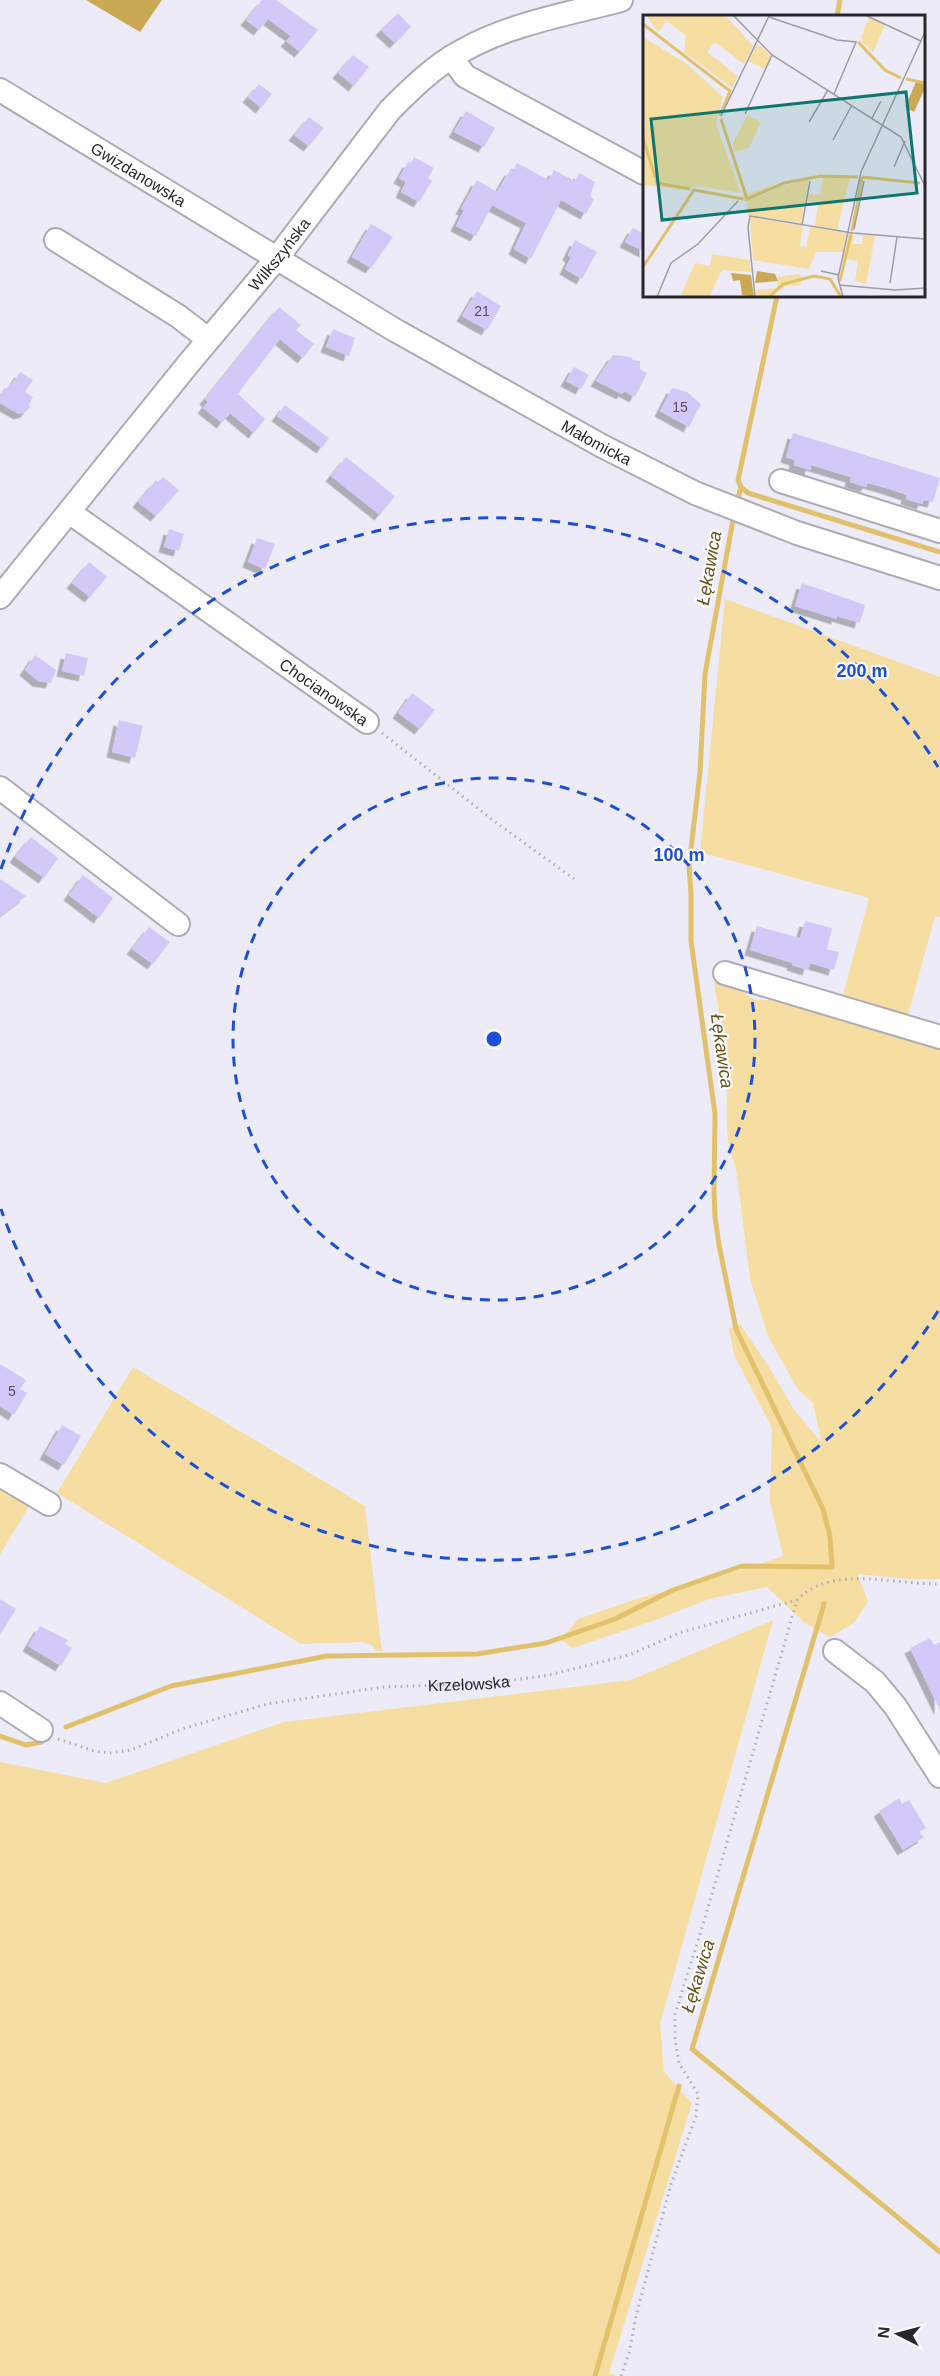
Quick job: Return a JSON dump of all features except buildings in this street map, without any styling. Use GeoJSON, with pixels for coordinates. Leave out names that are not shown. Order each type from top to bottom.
{"type":"FeatureCollection","features":[{"type":"Feature","properties":{"kind":"street","name":"Wilkszyńska"},"geometry":{"type":"LineString","coordinates":[[0,597],[208,339],[277,258],[390,110],[435,68],[489,38],[621,0]]}},
{"type":"Feature","properties":{"kind":"street"},"geometry":{"type":"LineString","coordinates":[[452,57],[465,76],[643,172]]}},
{"type":"Feature","properties":{"kind":"street","name":"Gwizdanowska"},"geometry":{"type":"LineString","coordinates":[[0,90],[277,258]]}},
{"type":"Feature","properties":{"kind":"street"},"geometry":{"type":"LineString","coordinates":[[56,240],[178,316],[208,339]]}},
{"type":"Feature","properties":{"kind":"street","name":"Małomicka"},"geometry":{"type":"LineString","coordinates":[[277,258],[393,329],[602,446],[695,493],[797,533],[940,578]]}},
{"type":"Feature","properties":{"kind":"street"},"geometry":{"type":"LineString","coordinates":[[781,481],[940,531]]}},
{"type":"Feature","properties":{"kind":"street","name":"Chocianowska"},"geometry":{"type":"LineString","coordinates":[[69,512],[367,722]]}},
{"type":"Feature","properties":{"kind":"street"},"geometry":{"type":"LineString","coordinates":[[0,788],[178,924]]}},
{"type":"Feature","properties":{"kind":"street"},"geometry":{"type":"LineString","coordinates":[[725,973],[940,1037]]}},
{"type":"Feature","properties":{"kind":"street"},"geometry":{"type":"LineString","coordinates":[[0,1475],[50,1504]]}},
{"type":"Feature","properties":{"kind":"street"},"geometry":{"type":"LineString","coordinates":[[836,1652],[875,1682],[895,1706],[940,1776]]}},
{"type":"Feature","properties":{"kind":"street"},"geometry":{"type":"LineString","coordinates":[[0,1703],[41,1730]]}},
{"type":"Feature","properties":{"kind":"path","name":"Chocianowska"},"geometry":{"type":"LineString","coordinates":[[367,722],[574,879]]}},
{"type":"Feature","properties":{"kind":"path","name":"Krzelowska"},"geometry":{"type":"LineString","coordinates":[[41,1730],[62,1742],[93,1751],[109,1753],[131,1750],[182,1729],[267,1704],[384,1687],[492,1683],[549,1675],[628,1655],[682,1632],[797,1600],[807,1590],[836,1581],[862,1579],[940,1584]]}},
{"type":"Feature","properties":{"kind":"path"},"geometry":{"type":"LineString","coordinates":[[621,2376],[629,2353],[636,2316],[671,2184],[696,2116],[698,2094],[679,2063],[675,2039],[675,2014],[797,1600]]}},
{"type":"Feature","properties":{"kind":"shaded area"},"geometry":{"type":"Polygon","coordinates":[[[86,0],[162,0],[140,32],[86,0]]]}},
{"type":"Feature","properties":{"kind":"shaded area"},"geometry":{"type":"Polygon","coordinates":[[[725,599],[940,677],[940,917],[935,916],[907,1019],[842,999],[869,898],[700,852],[725,599]]]}},
{"type":"Feature","properties":{"kind":"shaded area"},"geometry":{"type":"Polygon","coordinates":[[[714,982],[736,987],[755,1000],[784,1000],[940,1043],[940,1579],[910,1579],[857,1574],[868,1601],[855,1622],[830,1637],[805,1623],[767,1587],[709,1599],[573,1648],[561,1640],[578,1619],[639,1598],[722,1576],[783,1556],[770,1501],[772,1428],[734,1355],[729,1329],[740,1324],[794,1410],[822,1443],[813,1403],[797,1388],[768,1336],[750,1279],[736,1168],[727,1132],[727,1070],[724,1037],[714,982]]]}},
{"type":"Feature","properties":{"kind":"shaded area"},"geometry":{"type":"Polygon","coordinates":[[[133,1367],[365,1506],[383,1651],[376,1651],[372,1645],[363,1642],[301,1644],[57,1493],[133,1367]]]}},
{"type":"Feature","properties":{"kind":"shaded area"},"geometry":{"type":"Polygon","coordinates":[[[0,1489],[29,1506],[0,1555],[0,1489]]]}},
{"type":"Feature","properties":{"kind":"shaded area"},"geometry":{"type":"Polygon","coordinates":[[[773,1620],[660,2024],[664,2072],[692,2103],[609,2373],[617,2376],[0,2376],[0,1762],[106,1783],[284,1722],[631,1680],[773,1620]]]}},
{"type":"Feature","properties":{"kind":"waterway","name":"Łękawica"},"geometry":{"type":"LineString","coordinates":[[837,15],[840,0]]}},
{"type":"Feature","properties":{"kind":"waterway","name":"Łękawica"},"geometry":{"type":"LineString","coordinates":[[738,498],[741,487],[738,480],[777,297]]}},
{"type":"Feature","properties":{"kind":"waterway"},"geometry":{"type":"LineString","coordinates":[[741,487],[748,493],[940,552]]}},
{"type":"Feature","properties":{"kind":"waterway","name":"Łękawica"},"geometry":{"type":"LineString","coordinates":[[66,1727],[171,1686],[327,1656],[477,1654],[546,1643],[615,1619],[673,1590],[742,1566],[832,1567],[830,1536],[823,1509],[736,1329],[715,1217],[715,1114],[691,941],[689,866],[700,772],[705,674],[733,520]]}},
{"type":"Feature","properties":{"kind":"waterway","name":"Łękawica"},"geometry":{"type":"LineString","coordinates":[[824,1604],[692,2049],[940,2252]]}},
{"type":"Feature","properties":{"kind":"waterway"},"geometry":{"type":"LineString","coordinates":[[0,1736],[26,1745],[42,1742]]}},
{"type":"Feature","properties":{"kind":"waterway"},"geometry":{"type":"LineString","coordinates":[[595,2376],[679,2086]]}}]}
